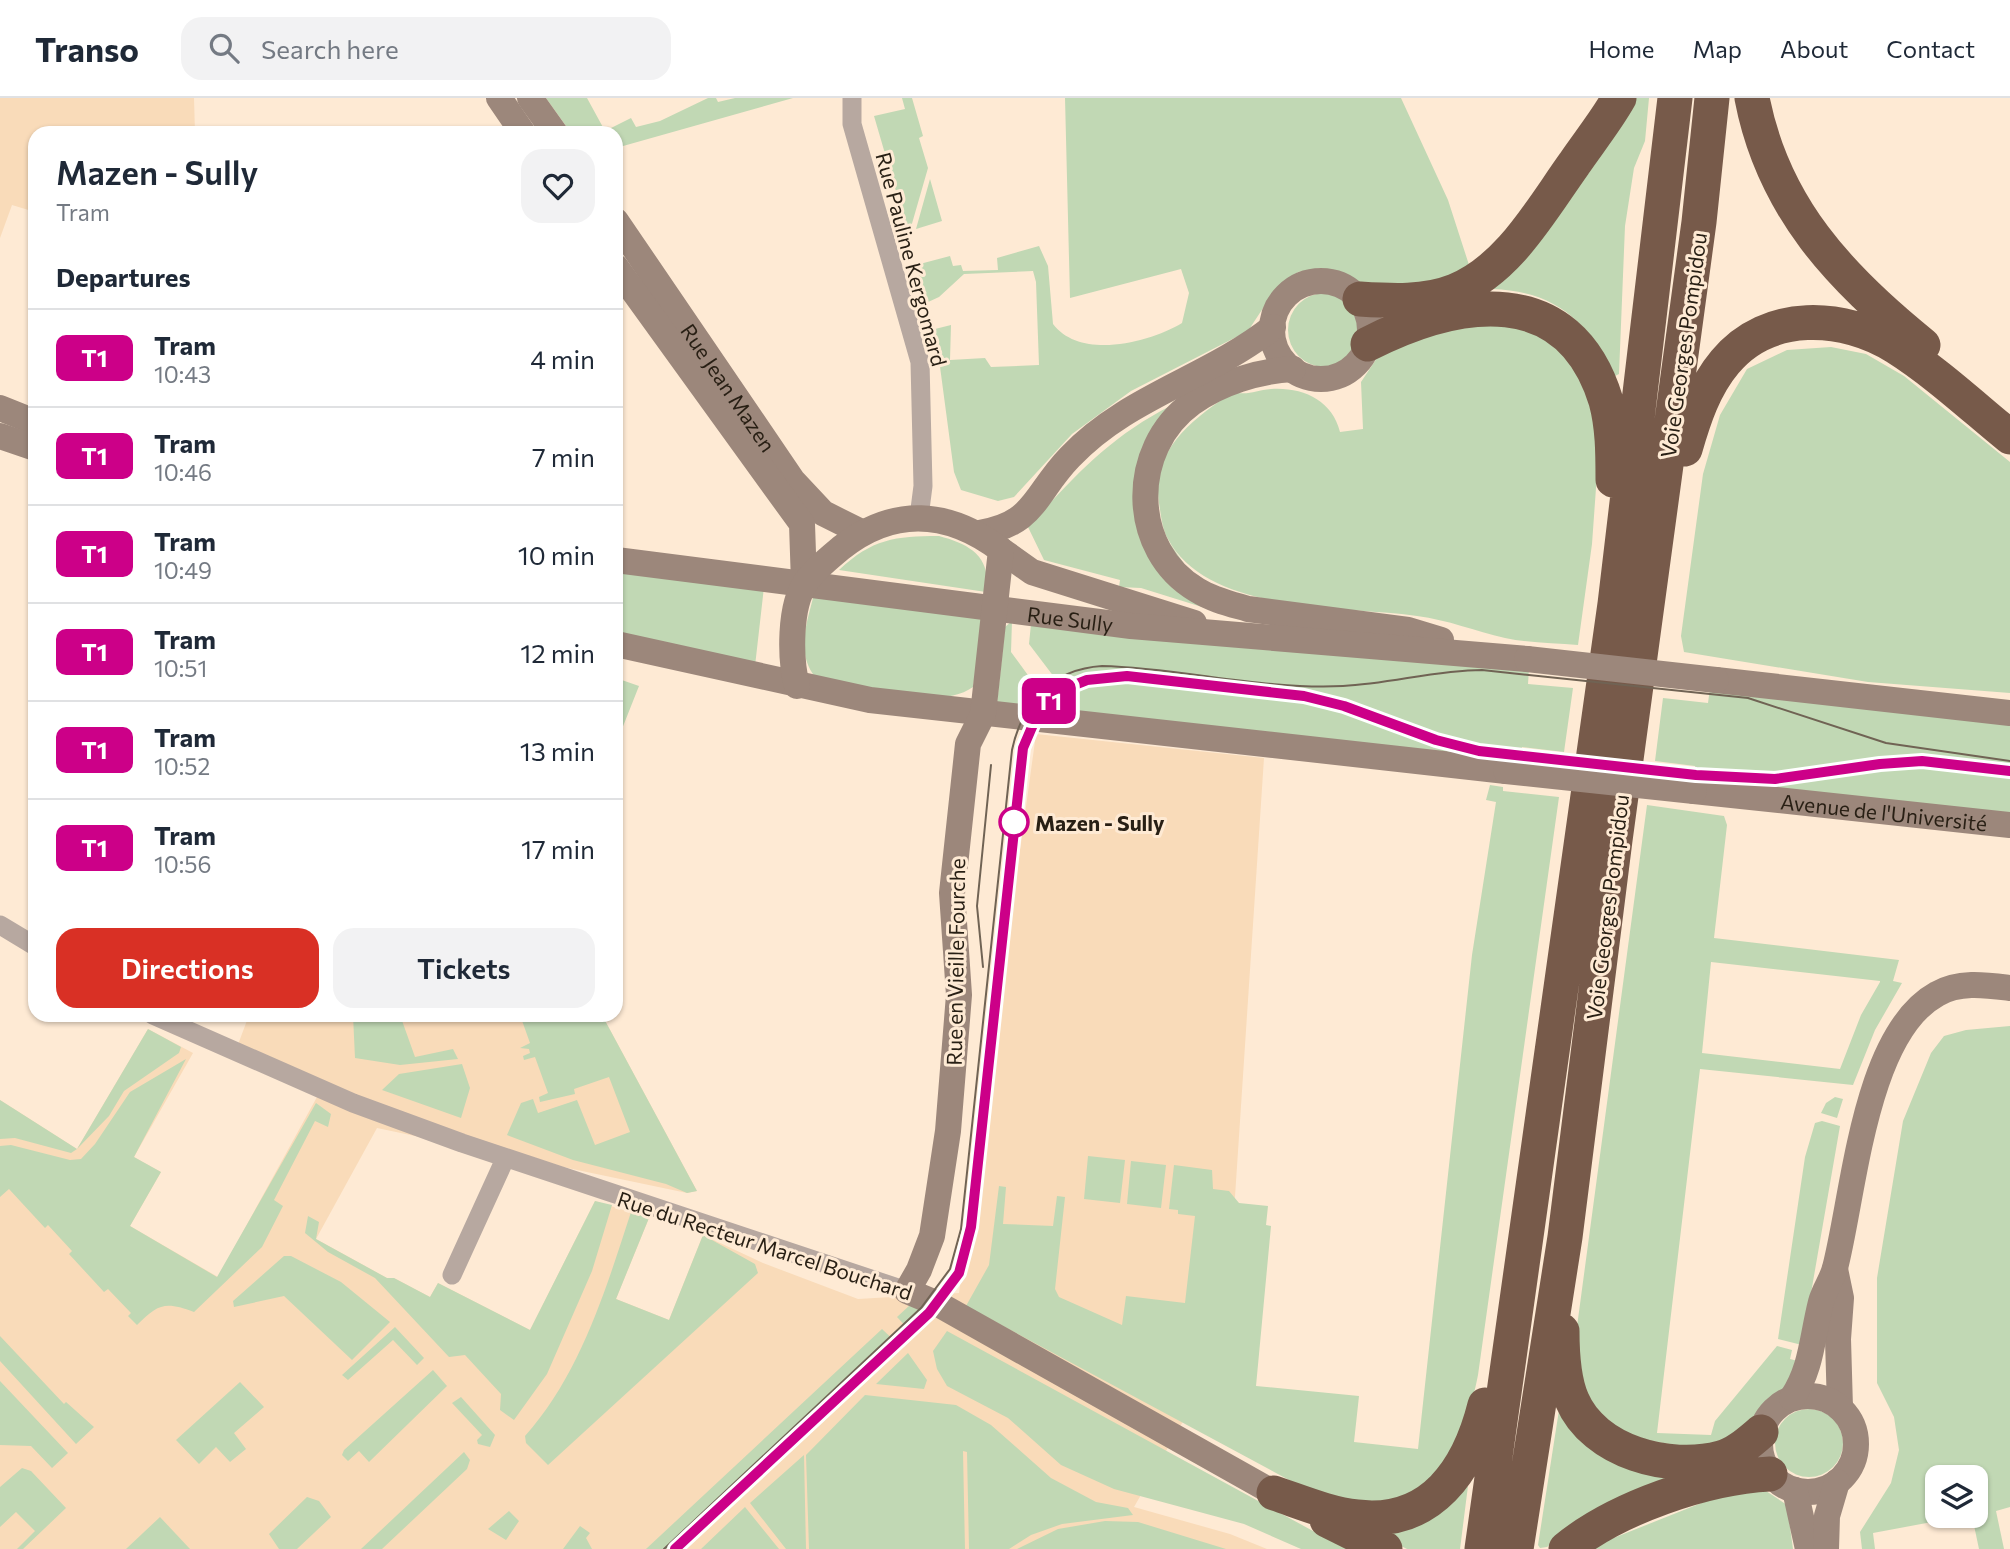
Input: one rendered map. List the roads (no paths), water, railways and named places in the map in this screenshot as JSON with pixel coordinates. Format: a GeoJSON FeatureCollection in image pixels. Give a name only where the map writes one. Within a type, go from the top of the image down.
{"type":"FeatureCollection","features":[{"type":"Feature","properties":{"kind":"highway"},"geometry":{"type":"LineString","coordinates":[[1360,299],[1392,301],[1432,297],[1469,284],[1489,270],[1509,251],[1543,207],[1619,98]]}},
{"type":"Feature","properties":{"kind":"highway","name":"Voie Georges Pompidou"},"geometry":{"type":"LineString","coordinates":[[1482,1549],[1615,604],[1675,98]]}},
{"type":"Feature","properties":{"kind":"highway","name":"Voie Georges Pompidou"},"geometry":{"type":"LineString","coordinates":[[1516,1549],[1565,1237],[1699,222],[1712,98]]}},
{"type":"Feature","properties":{"kind":"highway"},"geometry":{"type":"LineString","coordinates":[[1752,98],[1756,118],[1780,183],[1830,260],[1884,312],[2010,415]]}},
{"type":"Feature","properties":{"kind":"highway"},"geometry":{"type":"LineString","coordinates":[[1368,344],[1408,324],[1475,307],[1525,314],[1567,338],[1599,382],[1612,429],[1615,604]]}},
{"type":"Feature","properties":{"kind":"highway"},"geometry":{"type":"LineString","coordinates":[[1657,539],[1707,388],[1726,360],[1742,345],[1786,325],[1822,321],[1877,337],[1917,363],[2010,437]]}},
{"type":"Feature","properties":{"kind":"highway"},"geometry":{"type":"LineString","coordinates":[[1565,1237],[1563,1355],[1572,1401],[1588,1426],[1598,1435],[1625,1450],[1680,1460],[1724,1458],[1761,1432]]}},
{"type":"Feature","properties":{"kind":"highway"},"geometry":{"type":"LineString","coordinates":[[1274,1493],[1339,1514],[1372,1518],[1397,1514],[1430,1500],[1444,1489],[1469,1455],[1479,1427],[1501,1337],[1514,1325]]}},
{"type":"Feature","properties":{"kind":"highway"},"geometry":{"type":"LineString","coordinates":[[1566,1549],[1593,1529],[1654,1502],[1735,1476],[1783,1482]]}},
{"type":"Feature","properties":{"kind":"highway"},"geometry":{"type":"LineString","coordinates":[[1274,1493],[1385,1549]]}},
{"type":"Feature","properties":{"kind":"main road"},"geometry":{"type":"LineString","coordinates":[[499,98],[518,126]]}},
{"type":"Feature","properties":{"kind":"main road"},"geometry":{"type":"LineString","coordinates":[[530,98],[550,126]]}},
{"type":"Feature","properties":{"kind":"main road","name":"Rue Jean Mazen"},"geometry":{"type":"LineString","coordinates":[[623,231],[793,481],[822,513],[861,532]]}},
{"type":"Feature","properties":{"kind":"main road"},"geometry":{"type":"LineString","coordinates":[[623,260],[658,283]]}},
{"type":"Feature","properties":{"kind":"main road","name":"Rue Jean Mazen"},"geometry":{"type":"LineString","coordinates":[[623,277],[802,524],[804,583],[792,635],[797,686]]}},
{"type":"Feature","properties":{"kind":"main road"},"geometry":{"type":"LineString","coordinates":[[1313,282],[1339,284],[1360,299],[1369,320],[1368,344],[1353,368],[1326,378],[1308,377],[1293,369],[1277,351],[1273,327],[1281,302],[1301,286],[1313,282]]}},
{"type":"Feature","properties":{"kind":"main road"},"geometry":{"type":"LineString","coordinates":[[979,533],[1017,523],[1070,457],[1114,420],[1154,395],[1221,363],[1273,327]]}},
{"type":"Feature","properties":{"kind":"main road"},"geometry":{"type":"LineString","coordinates":[[1293,369],[1275,370],[1233,382],[1190,404],[1170,425],[1152,458],[1144,494],[1147,523],[1159,553],[1182,580],[1197,590],[1230,604],[1248,609],[1408,630],[1489,654]]}},
{"type":"Feature","properties":{"kind":"main road"},"geometry":{"type":"LineString","coordinates":[[0,408],[28,419]]}},
{"type":"Feature","properties":{"kind":"main road"},"geometry":{"type":"LineString","coordinates":[[0,436],[28,446]]}},
{"type":"Feature","properties":{"kind":"main road"},"geometry":{"type":"LineString","coordinates":[[804,583],[828,558],[861,532],[887,522],[919,517],[948,522],[979,533],[1032,572],[1159,610],[1222,634]]}},
{"type":"Feature","properties":{"kind":"main road","name":"Rue en Vieille Fourche"},"geometry":{"type":"LineString","coordinates":[[907,1291],[919,1270],[932,1236],[948,1131],[959,995],[952,893],[968,744],[982,714],[1001,550]]}},
{"type":"Feature","properties":{"kind":"main road","name":"Rue Sully"},"geometry":{"type":"LineString","coordinates":[[623,561],[1131,626],[1489,654],[2010,713]]}},
{"type":"Feature","properties":{"kind":"main road"},"geometry":{"type":"LineString","coordinates":[[623,647],[870,700],[982,714]]}},
{"type":"Feature","properties":{"kind":"main road","name":"Avenue de l'Université"},"geometry":{"type":"LineString","coordinates":[[982,714],[2010,825]]}},
{"type":"Feature","properties":{"kind":"main road"},"geometry":{"type":"LineString","coordinates":[[1808,1549],[1783,1482],[1761,1454],[1761,1432],[1772,1412],[1792,1398],[1811,1361],[1821,1301],[1835,1269],[1856,1154],[1885,1064],[1904,1026],[1925,1002],[1949,989],[1969,985],[2010,988]]}},
{"type":"Feature","properties":{"kind":"main road"},"geometry":{"type":"LineString","coordinates":[[1826,1549],[1827,1517],[1837,1482],[1853,1460],[1856,1446],[1855,1432],[1840,1408],[1838,1339],[1841,1298],[1835,1269]]}},
{"type":"Feature","properties":{"kind":"main road","name":"Rue du Recteur Marcel Bouchard"},"geometry":{"type":"LineString","coordinates":[[907,1291],[938,1304],[1274,1493]]}},
{"type":"Feature","properties":{"kind":"main road"},"geometry":{"type":"LineString","coordinates":[[1792,1398],[1815,1396],[1840,1408]]}},
{"type":"Feature","properties":{"kind":"main road"},"geometry":{"type":"LineString","coordinates":[[1783,1482],[1811,1492],[1837,1482]]}},
{"type":"Feature","properties":{"kind":"street","name":"Rue Pauline Kergomard"},"geometry":{"type":"LineString","coordinates":[[852,98],[852,124],[920,362],[923,486],[919,517]]}},
{"type":"Feature","properties":{"kind":"street"},"geometry":{"type":"LineString","coordinates":[[0,925],[28,942]]}},
{"type":"Feature","properties":{"kind":"street","name":"Rue du Recteur Marcel Bouchard"},"geometry":{"type":"LineString","coordinates":[[169,1022],[353,1103],[505,1159],[907,1291]]}},
{"type":"Feature","properties":{"kind":"street"},"geometry":{"type":"LineString","coordinates":[[452,1275],[505,1159]]}},
{"type":"Feature","properties":{"kind":"tram line"},"geometry":{"type":"LineString","coordinates":[[664,1549],[921,1308],[950,1269],[961,1229],[1012,750],[1023,717],[1042,692],[1054,682],[1068,674],[1102,666],[1313,686],[1361,685],[1447,672],[1482,670],[1748,698],[1886,743],[2010,761]]}},
{"type":"Feature","properties":{"kind":"tram line"},"geometry":{"type":"LineString","coordinates":[[1021,759],[1033,722],[1056,696],[1088,681],[1127,676]]}},
{"type":"Feature","properties":{"kind":"tram line","name":"T1"},"geometry":{"type":"LineString","coordinates":[[675,1549],[929,1313],[950,1289],[959,1273],[966,1255],[971,1227],[1023,748],[1038,713],[1062,690],[1087,680],[1127,676],[1275,692],[1344,706],[1457,747],[1725,778],[1775,779],[1899,761],[2010,771]]}},
{"type":"Feature","properties":{"kind":"tram line"},"geometry":{"type":"LineString","coordinates":[[1277,692],[1344,707],[1457,747],[1696,775],[1775,779],[1899,761],[1944,763]]}},
{"type":"Feature","properties":{"kind":"tram line"},"geometry":{"type":"LineString","coordinates":[[983,967],[977,906],[991,765]]}},
{"type":"Feature","properties":{"kind":"place","name":"Mazen - Sully"},"geometry":{"type":"Point","coordinates":[1014,822]}}]}
